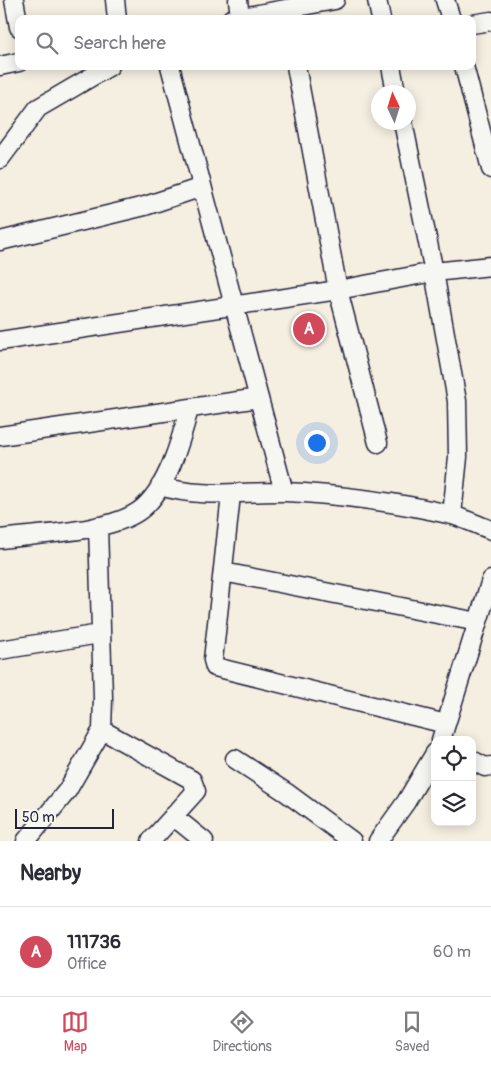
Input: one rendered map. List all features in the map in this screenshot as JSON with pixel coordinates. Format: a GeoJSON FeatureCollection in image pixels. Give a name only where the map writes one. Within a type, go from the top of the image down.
{"type":"FeatureCollection","features":[{"type":"Feature","properties":{"kind":"street"},"geometry":{"type":"LineString","coordinates":[[14,0],[17,15]]}},
{"type":"Feature","properties":{"kind":"street"},"geometry":{"type":"LineString","coordinates":[[115,0],[117,15]]}},
{"type":"Feature","properties":{"kind":"street"},"geometry":{"type":"LineString","coordinates":[[236,12],[286,13],[335,0]]}},
{"type":"Feature","properties":{"kind":"street"},"geometry":{"type":"LineString","coordinates":[[377,0],[380,15]]}},
{"type":"Feature","properties":{"kind":"street"},"geometry":{"type":"LineString","coordinates":[[446,0],[450,15]]}},
{"type":"Feature","properties":{"kind":"street"},"geometry":{"type":"LineString","coordinates":[[476,23],[491,21]]}},
{"type":"Feature","properties":{"kind":"street"},"geometry":{"type":"LineString","coordinates":[[0,66],[15,63]]}},
{"type":"Feature","properties":{"kind":"street"},"geometry":{"type":"LineString","coordinates":[[0,159],[38,108],[103,70]]}},
{"type":"Feature","properties":{"kind":"street"},"geometry":{"type":"LineString","coordinates":[[171,70],[284,492]]}},
{"type":"Feature","properties":{"kind":"street"},"geometry":{"type":"LineString","coordinates":[[297,70],[338,290],[378,443]]}},
{"type":"Feature","properties":{"kind":"street"},"geometry":{"type":"LineString","coordinates":[[392,70],[395,85]]}},
{"type":"Feature","properties":{"kind":"street"},"geometry":{"type":"LineString","coordinates":[[465,70],[490,161]]}},
{"type":"Feature","properties":{"kind":"street"},"geometry":{"type":"LineString","coordinates":[[404,130],[434,272],[457,402],[458,457],[452,515]]}},
{"type":"Feature","properties":{"kind":"street"},"geometry":{"type":"LineString","coordinates":[[0,241],[145,206],[202,187]]}},
{"type":"Feature","properties":{"kind":"street"},"geometry":{"type":"LineString","coordinates":[[0,341],[338,290],[434,272],[491,266]]}},
{"type":"Feature","properties":{"kind":"street"},"geometry":{"type":"LineString","coordinates":[[0,436],[259,398]]}},
{"type":"Feature","properties":{"kind":"street"},"geometry":{"type":"LineString","coordinates":[[0,538],[98,526],[123,519],[140,510],[160,486],[177,452],[189,408]]}},
{"type":"Feature","properties":{"kind":"street"},"geometry":{"type":"LineString","coordinates":[[160,486],[178,492],[231,495],[284,492],[377,502],[452,515],[491,530]]}},
{"type":"Feature","properties":{"kind":"street"},"geometry":{"type":"LineString","coordinates":[[231,495],[213,660],[215,667],[443,732],[491,580]]}},
{"type":"Feature","properties":{"kind":"street"},"geometry":{"type":"LineString","coordinates":[[26,841],[67,792],[102,730],[103,698],[98,526]]}},
{"type":"Feature","properties":{"kind":"street"},"geometry":{"type":"LineString","coordinates":[[223,572],[478,622]]}},
{"type":"Feature","properties":{"kind":"street"},"geometry":{"type":"LineString","coordinates":[[0,650],[100,634]]}},
{"type":"Feature","properties":{"kind":"street"},"geometry":{"type":"LineString","coordinates":[[102,730],[192,780],[196,791],[150,841]]}},
{"type":"Feature","properties":{"kind":"street"},"geometry":{"type":"LineString","coordinates":[[235,759],[287,793],[352,841]]}},
{"type":"Feature","properties":{"kind":"street"},"geometry":{"type":"LineString","coordinates":[[378,841],[406,802],[431,760]]}},
{"type":"Feature","properties":{"kind":"street"},"geometry":{"type":"LineString","coordinates":[[476,762],[485,767],[491,766]]}},
{"type":"Feature","properties":{"kind":"street"},"geometry":{"type":"LineString","coordinates":[[173,816],[204,841]]}},
{"type":"Feature","properties":{"kind":"place","name":"111736"},"geometry":{"type":"Point","coordinates":[309,329]}}]}
